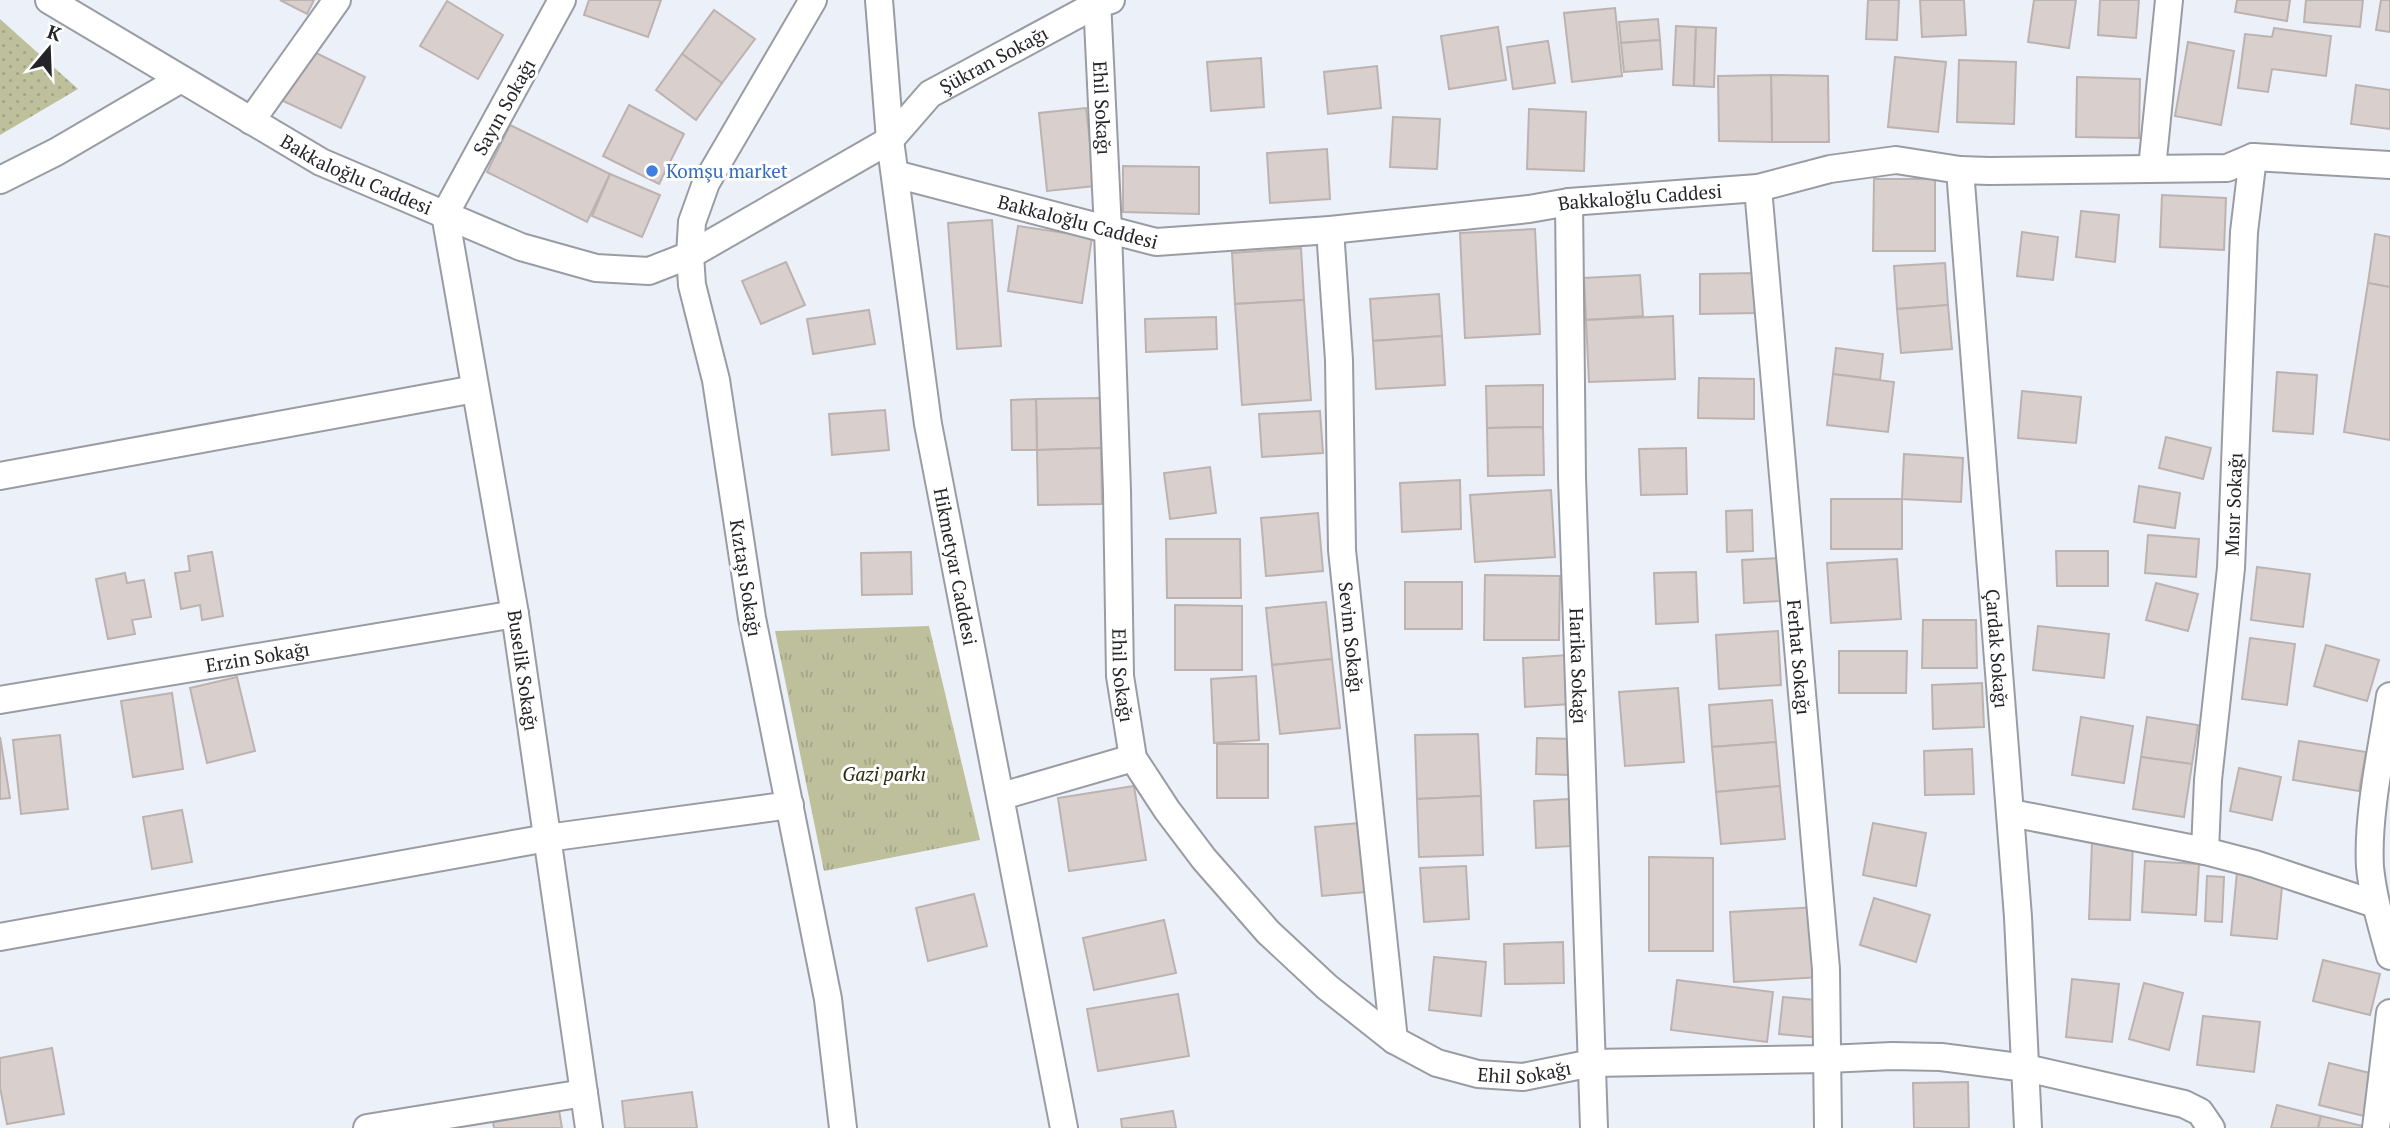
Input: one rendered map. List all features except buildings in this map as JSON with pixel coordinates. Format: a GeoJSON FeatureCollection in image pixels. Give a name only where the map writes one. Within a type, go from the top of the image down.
{"type":"FeatureCollection","features":[{"type":"Feature","properties":{"kind":"street","name":"Bakkaloğlu Caddesi"},"geometry":{"type":"LineString","coordinates":[[48,0],[321,162],[521,247],[596,268],[649,271],[690,255]]}},
{"type":"Feature","properties":{"kind":"street"},"geometry":{"type":"LineString","coordinates":[[251,121],[337,0]]}},
{"type":"Feature","properties":{"kind":"street","name":"Sayın Sokağı"},"geometry":{"type":"LineString","coordinates":[[445,214],[562,0]]}},
{"type":"Feature","properties":{"kind":"street","name":"Kıztaşı Sokağı"},"geometry":{"type":"LineString","coordinates":[[813,0],[706,183],[692,222],[690,255],[692,285],[716,380],[752,618],[828,999],[843,1128]]}},
{"type":"Feature","properties":{"kind":"street","name":"Hikmetyar Caddesi"},"geometry":{"type":"LineString","coordinates":[[879,0],[890,139],[928,424],[1064,1128]]}},
{"type":"Feature","properties":{"kind":"street"},"geometry":{"type":"LineString","coordinates":[[2152,168],[2169,0]]}},
{"type":"Feature","properties":{"kind":"street","name":"Şükran Sokağı"},"geometry":{"type":"LineString","coordinates":[[890,139],[930,94],[1102,1]]}},
{"type":"Feature","properties":{"kind":"street","name":"Ehil Sokağı"},"geometry":{"type":"LineString","coordinates":[[1102,1],[1120,676],[1133,758],[1204,859],[1268,932],[1327,987],[1394,1040],[1437,1063],[1478,1074],[1523,1077],[1591,1063],[1941,1057],[2026,1068],[2184,1104],[2200,1112],[2211,1128]]}},
{"type":"Feature","properties":{"kind":"street"},"geometry":{"type":"LineString","coordinates":[[0,180],[56,152],[181,79]]}},
{"type":"Feature","properties":{"kind":"street"},"geometry":{"type":"LineString","coordinates":[[690,255],[890,139]]}},
{"type":"Feature","properties":{"kind":"street","name":"Bakkaloğlu Caddesi"},"geometry":{"type":"LineString","coordinates":[[895,174],[1156,242],[1331,230],[1529,209],[1569,202],[1758,188],[1830,169],[1896,160],[1960,170],[2227,168],[2253,158],[2390,164]]}},
{"type":"Feature","properties":{"kind":"street","name":"Mısır Sokağı"},"geometry":{"type":"LineString","coordinates":[[2204,850],[2208,780],[2231,568],[2244,232],[2253,158]]}},
{"type":"Feature","properties":{"kind":"street","name":"Çardak Sokağı"},"geometry":{"type":"LineString","coordinates":[[1960,170],[2011,813],[2028,1128]]}},
{"type":"Feature","properties":{"kind":"street","name":"Ferhat Sokağı"},"geometry":{"type":"LineString","coordinates":[[1758,188],[1826,969],[1828,1128]]}},
{"type":"Feature","properties":{"kind":"street","name":"Harika Sokağı"},"geometry":{"type":"LineString","coordinates":[[1569,202],[1572,477],[1594,1128]]}},
{"type":"Feature","properties":{"kind":"street","name":"Buselik Sokağı"},"geometry":{"type":"LineString","coordinates":[[445,214],[516,614],[589,1128]]}},
{"type":"Feature","properties":{"kind":"street","name":"Sevim Sokağı"},"geometry":{"type":"LineString","coordinates":[[1331,230],[1339,360],[1342,550],[1394,1040]]}},
{"type":"Feature","properties":{"kind":"street"},"geometry":{"type":"LineString","coordinates":[[0,476],[475,389]]}},
{"type":"Feature","properties":{"kind":"street","name":"Erzin Sokağı"},"geometry":{"type":"LineString","coordinates":[[0,700],[516,614]]}},
{"type":"Feature","properties":{"kind":"street"},"geometry":{"type":"LineString","coordinates":[[2390,696],[2370,833],[2370,866],[2375,904],[2390,956]]}},
{"type":"Feature","properties":{"kind":"street"},"geometry":{"type":"LineString","coordinates":[[1002,796],[1133,758]]}},
{"type":"Feature","properties":{"kind":"street"},"geometry":{"type":"LineString","coordinates":[[0,937],[547,838],[790,804]]}},
{"type":"Feature","properties":{"kind":"street"},"geometry":{"type":"LineString","coordinates":[[2011,813],[2204,850],[2375,904]]}},
{"type":"Feature","properties":{"kind":"street"},"geometry":{"type":"LineString","coordinates":[[2376,1128],[2390,1013]]}},
{"type":"Feature","properties":{"kind":"street"},"geometry":{"type":"LineString","coordinates":[[367,1128],[584,1093]]}},
{"type":"Feature","properties":{"kind":"green space"},"geometry":{"type":"Polygon","coordinates":[[[0,19],[78,89],[0,135],[0,19]]]}},
{"type":"Feature","properties":{"kind":"green space","name":"Gazi parkı"},"geometry":{"type":"Polygon","coordinates":[[[929,626],[980,840],[824,871],[775,631],[929,626]]]}},
{"type":"Feature","properties":{"kind":"place","name":"Komşu market"},"geometry":{"type":"Point","coordinates":[652,171]}}]}
